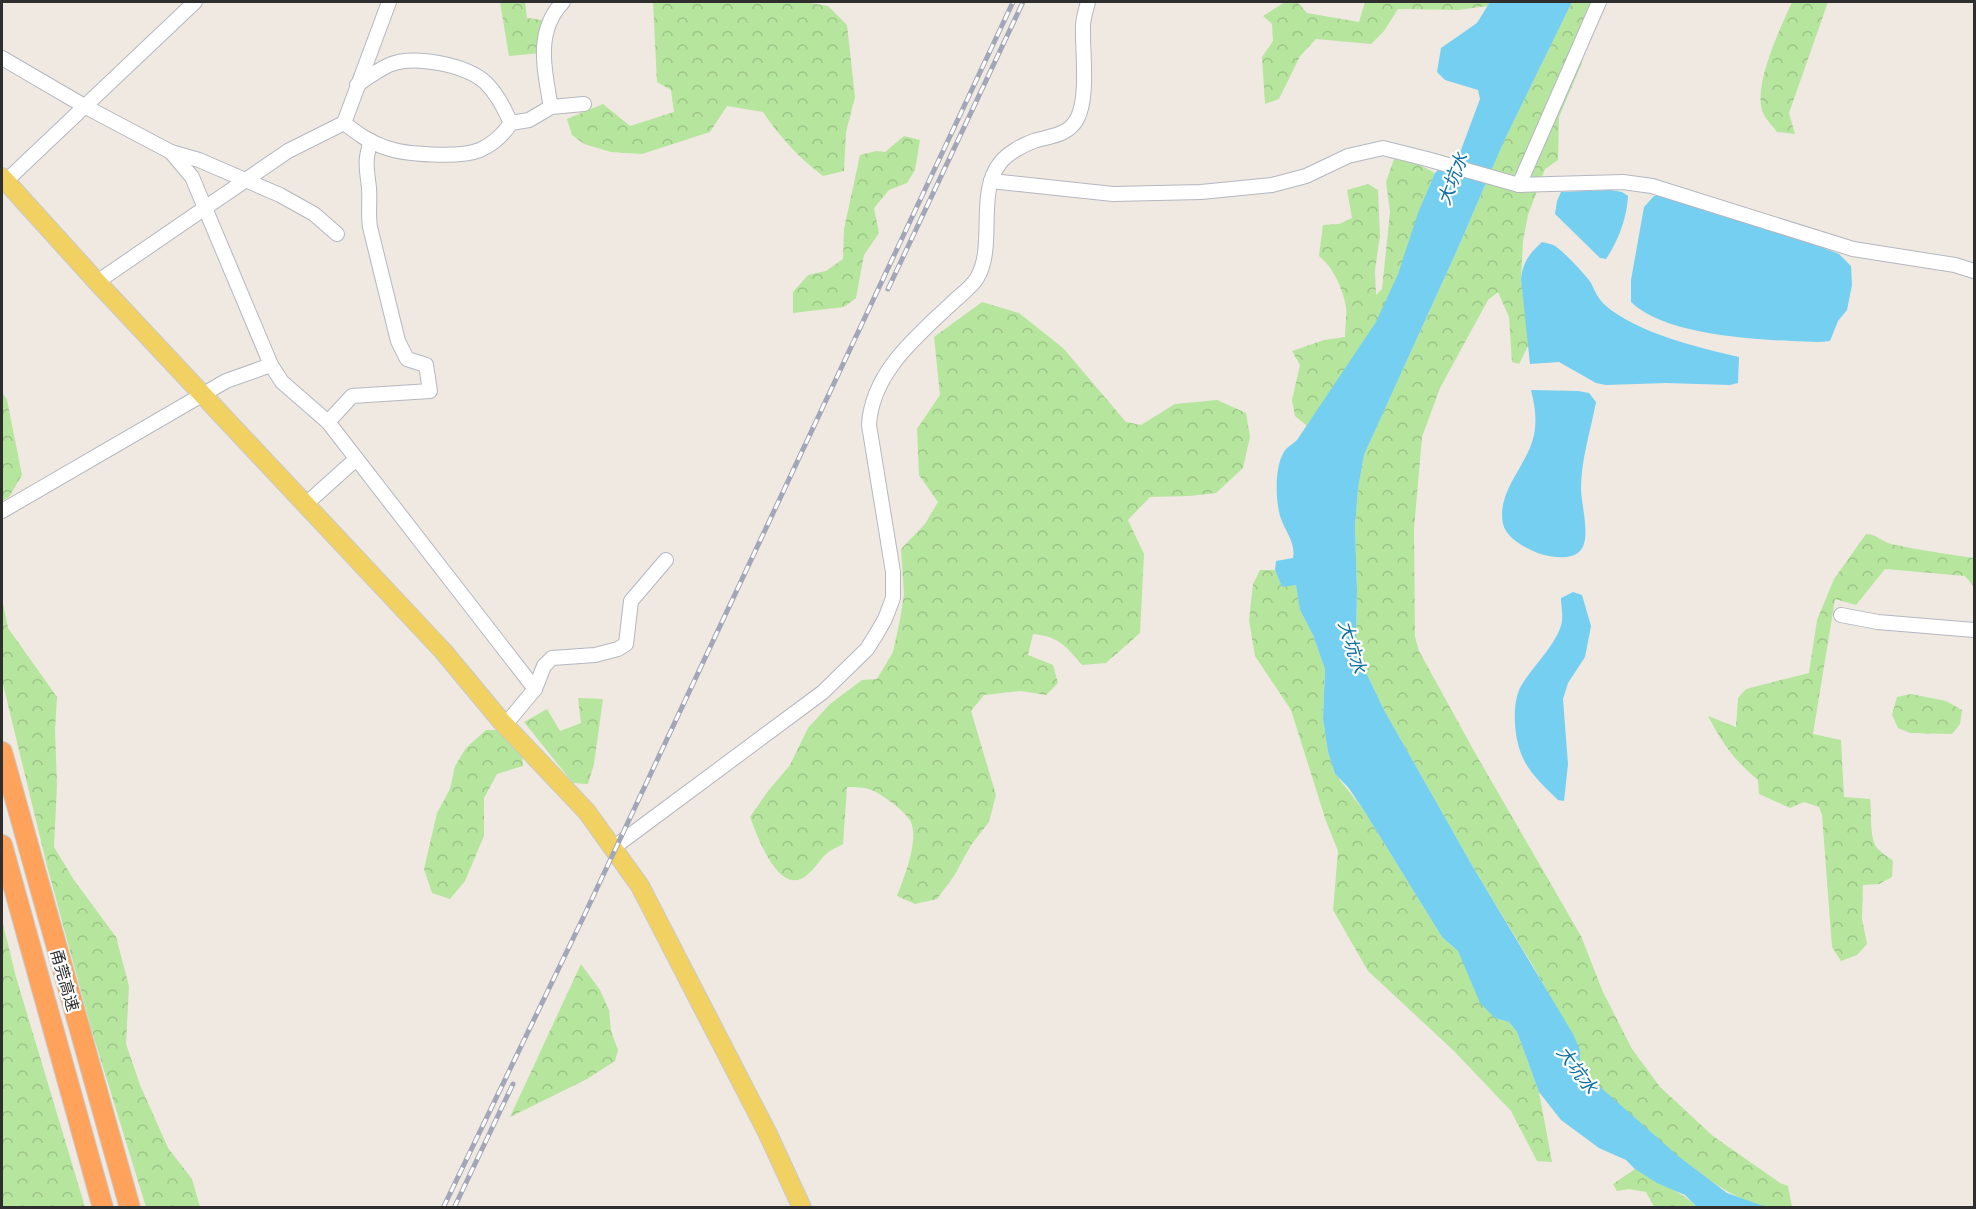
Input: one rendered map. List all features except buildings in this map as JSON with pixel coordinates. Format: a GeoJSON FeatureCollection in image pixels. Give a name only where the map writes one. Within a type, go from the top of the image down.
{"type":"FeatureCollection","features":[{"type":"Feature","properties":{"kind":"highway","name":"甬莞高速"},"geometry":{"type":"LineString","coordinates":[[2,752],[130,1208]]}},
{"type":"Feature","properties":{"kind":"highway","name":"甬莞高速"},"geometry":{"type":"LineString","coordinates":[[2,845],[103,1208]]}},
{"type":"Feature","properties":{"kind":"main road"},"geometry":{"type":"LineString","coordinates":[[4,179],[97,282],[442,651],[505,725],[587,812],[640,886],[767,1132],[802,1208]]}},
{"type":"Feature","properties":{"kind":"street"},"geometry":{"type":"LineString","coordinates":[[4,179],[86,106],[195,2]]}},
{"type":"Feature","properties":{"kind":"street"},"geometry":{"type":"LineString","coordinates":[[97,282],[288,151],[344,123],[389,2]]}},
{"type":"Feature","properties":{"kind":"street"},"geometry":{"type":"LineString","coordinates":[[551,106],[543,47],[550,18],[563,2]]}},
{"type":"Feature","properties":{"kind":"street"},"geometry":{"type":"LineString","coordinates":[[613,848],[823,692],[867,649],[885,619],[893,598],[893,572],[869,425],[870,408],[879,384],[904,348],[977,279],[985,259],[986,218],[991,181],[998,165],[1009,155],[1031,142],[1063,134],[1077,120],[1082,105],[1083,22],[1088,2]]}},
{"type":"Feature","properties":{"kind":"street"},"geometry":{"type":"LineString","coordinates":[[1513,184],[1599,2]]}},
{"type":"Feature","properties":{"kind":"street"},"geometry":{"type":"LineString","coordinates":[[2,58],[171,152],[200,160],[280,195],[314,214],[338,234]]}},
{"type":"Feature","properties":{"kind":"street"},"geometry":{"type":"LineString","coordinates":[[357,86],[390,64],[409,61],[457,66],[470,71],[485,82],[498,97],[511,123]]}},
{"type":"Feature","properties":{"kind":"street"},"geometry":{"type":"LineString","coordinates":[[344,123],[386,148],[446,155],[479,150],[495,141],[511,123],[529,120],[551,106],[584,104]]}},
{"type":"Feature","properties":{"kind":"street"},"geometry":{"type":"LineString","coordinates":[[328,422],[352,396],[430,391],[426,365],[407,359],[399,341],[370,227],[366,157],[371,141]]}},
{"type":"Feature","properties":{"kind":"street"},"geometry":{"type":"LineString","coordinates":[[991,181],[1113,194],[1201,192],[1272,185],[1306,177],[1348,156],[1383,148],[1513,184],[1623,182],[1652,186],[1853,249],[1955,265],[1974,271]]}},
{"type":"Feature","properties":{"kind":"street"},"geometry":{"type":"LineString","coordinates":[[171,152],[192,177],[271,365],[282,382],[328,422],[535,689]]}},
{"type":"Feature","properties":{"kind":"street"},"geometry":{"type":"LineString","coordinates":[[2,511],[226,381],[271,365]]}},
{"type":"Feature","properties":{"kind":"street"},"geometry":{"type":"LineString","coordinates":[[306,504],[356,459]]}},
{"type":"Feature","properties":{"kind":"street"},"geometry":{"type":"LineString","coordinates":[[505,725],[535,689],[544,666],[552,658],[595,655],[618,649],[626,644],[631,601],[666,560]]}},
{"type":"Feature","properties":{"kind":"street"},"geometry":{"type":"LineString","coordinates":[[1841,615],[1878,622],[1974,630]]}},
{"type":"Feature","properties":{"kind":"green space"},"geometry":{"type":"Polygon","coordinates":[[[500,2],[525,2],[527,18],[543,20],[541,53],[509,56],[500,2]]]}},
{"type":"Feature","properties":{"kind":"green space"},"geometry":{"type":"Polygon","coordinates":[[[653,2],[805,2],[828,6],[847,25],[855,97],[846,132],[844,171],[823,176],[790,146],[763,112],[727,106],[710,132],[642,154],[611,152],[584,144],[572,135],[567,119],[603,104],[630,126],[674,112],[671,90],[657,82],[653,2]]]}},
{"type":"Feature","properties":{"kind":"green space"},"geometry":{"type":"Polygon","coordinates":[[[1285,2],[1297,2],[1307,13],[1359,22],[1365,2],[1490,2],[1488,6],[1458,10],[1398,9],[1384,31],[1371,44],[1316,39],[1300,56],[1279,99],[1265,104],[1262,57],[1273,41],[1272,24],[1263,16],[1285,2]]]}},
{"type":"Feature","properties":{"kind":"green space"},"geometry":{"type":"Polygon","coordinates":[[[1572,2],[1591,2],[1580,26],[1584,50],[1582,63],[1559,117],[1558,160],[1545,169],[1528,215],[1523,241],[1521,279],[1529,344],[1519,364],[1512,362],[1509,317],[1498,292],[1488,300],[1440,388],[1422,437],[1414,529],[1415,637],[1419,651],[1474,751],[1581,936],[1603,992],[1632,1049],[1660,1087],[1713,1136],[1780,1183],[1788,1186],[1792,1207],[1765,1207],[1742,1199],[1718,1186],[1672,1152],[1589,1077],[1580,1063],[1580,1050],[1384,710],[1363,666],[1356,642],[1355,527],[1364,455],[1504,141],[1572,2]]]}},
{"type":"Feature","properties":{"kind":"green space"},"geometry":{"type":"Polygon","coordinates":[[[1792,2],[1828,2],[1789,113],[1795,134],[1777,132],[1764,116],[1761,102],[1764,73],[1792,2]]]}},
{"type":"Feature","properties":{"kind":"green space"},"geometry":{"type":"Polygon","coordinates":[[[904,136],[920,140],[915,170],[907,183],[889,190],[874,208],[879,233],[864,255],[856,298],[844,307],[793,313],[793,292],[808,275],[826,271],[843,259],[844,229],[860,155],[876,151],[885,152],[904,136]]]}},
{"type":"Feature","properties":{"kind":"green space"},"geometry":{"type":"Polygon","coordinates":[[[1394,159],[1412,161],[1435,173],[1385,306],[1360,349],[1307,426],[1295,416],[1292,400],[1300,365],[1292,351],[1324,340],[1345,337],[1345,300],[1333,272],[1319,256],[1323,225],[1339,224],[1352,218],[1347,190],[1368,184],[1378,190],[1380,236],[1375,270],[1376,295],[1382,289],[1390,212],[1386,182],[1394,159]]]}},
{"type":"Feature","properties":{"kind":"green space"},"geometry":{"type":"Polygon","coordinates":[[[982,302],[1019,313],[1063,348],[1126,422],[1141,425],[1175,404],[1217,400],[1246,413],[1250,437],[1243,468],[1216,493],[1150,497],[1128,520],[1144,554],[1140,633],[1106,663],[1082,665],[1061,643],[1049,637],[1033,634],[1028,655],[1053,665],[1058,683],[1046,695],[1021,691],[984,695],[971,711],[996,795],[989,822],[971,845],[954,876],[937,899],[915,904],[897,896],[912,849],[911,822],[902,811],[885,798],[861,788],[847,787],[843,844],[825,855],[807,875],[797,880],[787,879],[771,862],[750,817],[790,765],[808,728],[830,704],[862,680],[877,679],[893,652],[904,594],[901,549],[925,524],[938,502],[919,475],[917,429],[940,395],[934,337],[982,302]]]}},
{"type":"Feature","properties":{"kind":"green space"},"geometry":{"type":"Polygon","coordinates":[[[2,392],[7,400],[22,475],[9,497],[2,501],[2,392]]]}},
{"type":"Feature","properties":{"kind":"green space"},"geometry":{"type":"Polygon","coordinates":[[[1866,534],[1891,544],[1974,558],[1974,587],[1965,576],[1885,569],[1856,605],[1835,599],[1813,734],[1841,740],[1844,797],[1870,799],[1874,844],[1893,861],[1892,877],[1879,884],[1863,885],[1862,919],[1867,944],[1857,955],[1841,961],[1832,947],[1822,815],[1819,807],[1804,802],[1790,808],[1759,794],[1758,780],[1729,751],[1708,716],[1736,727],[1738,698],[1746,689],[1809,673],[1817,620],[1834,579],[1866,534]]]}},
{"type":"Feature","properties":{"kind":"green space"},"geometry":{"type":"Polygon","coordinates":[[[1260,570],[1275,570],[1282,587],[1296,584],[1300,610],[1313,635],[1325,669],[1323,719],[1328,752],[1335,774],[1363,809],[1442,937],[1458,951],[1495,1018],[1509,1022],[1517,1032],[1539,1092],[1552,1162],[1537,1161],[1511,1111],[1454,1051],[1368,971],[1333,910],[1338,851],[1326,821],[1291,710],[1255,656],[1249,620],[1253,584],[1260,570]]]}},
{"type":"Feature","properties":{"kind":"green space"},"geometry":{"type":"Polygon","coordinates":[[[2,598],[8,628],[57,697],[54,847],[74,880],[116,937],[129,986],[126,1044],[140,1085],[168,1148],[192,1179],[200,1207],[146,1207],[91,1028],[47,866],[2,680],[2,598]]]}},
{"type":"Feature","properties":{"kind":"green space"},"geometry":{"type":"Polygon","coordinates":[[[1911,694],[1946,701],[1962,710],[1960,724],[1952,734],[1910,733],[1898,728],[1892,715],[1897,697],[1911,694]]]}},
{"type":"Feature","properties":{"kind":"green space"},"geometry":{"type":"Polygon","coordinates":[[[578,698],[603,699],[594,764],[588,784],[573,783],[524,722],[547,709],[560,731],[581,723],[578,698]]]}},
{"type":"Feature","properties":{"kind":"green space"},"geometry":{"type":"Polygon","coordinates":[[[486,730],[497,730],[522,754],[523,766],[497,774],[484,798],[484,836],[465,881],[450,899],[432,893],[424,869],[437,813],[450,789],[455,766],[466,748],[486,730]]]}},
{"type":"Feature","properties":{"kind":"green space"},"geometry":{"type":"Polygon","coordinates":[[[2,920],[16,977],[85,1207],[2,1207],[2,920]]]}},
{"type":"Feature","properties":{"kind":"green space"},"geometry":{"type":"Polygon","coordinates":[[[581,964],[600,990],[609,1010],[611,1031],[618,1050],[615,1061],[587,1079],[510,1117],[581,964]]]}},
{"type":"Feature","properties":{"kind":"green space"},"geometry":{"type":"Polygon","coordinates":[[[1635,1169],[1675,1191],[1697,1207],[1654,1207],[1646,1192],[1629,1189],[1617,1191],[1613,1184],[1635,1169]]]}},
{"type":"Feature","properties":{"kind":"water","name":"大坑水"},"geometry":{"type":"Polygon","coordinates":[[[1490,2],[1572,2],[1504,141],[1364,455],[1355,527],[1356,642],[1363,666],[1384,710],[1473,867],[1573,1034],[1580,1050],[1580,1063],[1589,1077],[1678,1156],[1727,1193],[1766,1207],[1697,1207],[1685,1195],[1657,1183],[1635,1169],[1626,1160],[1599,1148],[1561,1120],[1539,1092],[1517,1032],[1509,1022],[1495,1018],[1480,1003],[1458,951],[1442,937],[1363,809],[1348,787],[1335,774],[1328,752],[1323,719],[1325,669],[1313,635],[1300,610],[1296,585],[1282,587],[1275,570],[1276,561],[1293,558],[1294,553],[1281,519],[1278,503],[1277,483],[1282,455],[1297,440],[1376,322],[1398,274],[1418,213],[1435,173],[1449,159],[1458,158],[1480,99],[1478,90],[1445,80],[1437,72],[1441,48],[1477,23],[1490,2]]]}},
{"type":"Feature","properties":{"kind":"water"},"geometry":{"type":"Polygon","coordinates":[[[1611,190],[1628,196],[1621,229],[1606,259],[1600,258],[1555,214],[1561,192],[1611,190]]]}},
{"type":"Feature","properties":{"kind":"water"},"geometry":{"type":"Polygon","coordinates":[[[1654,196],[1792,236],[1839,254],[1851,266],[1852,285],[1847,310],[1838,321],[1830,341],[1774,340],[1707,333],[1664,321],[1646,313],[1631,302],[1631,280],[1644,207],[1654,196]]]}},
{"type":"Feature","properties":{"kind":"water"},"geometry":{"type":"Polygon","coordinates":[[[1542,242],[1555,246],[1568,258],[1589,280],[1603,303],[1619,316],[1652,332],[1739,357],[1738,383],[1730,385],[1666,383],[1606,385],[1596,383],[1559,362],[1530,364],[1521,279],[1527,259],[1542,242]]]}},
{"type":"Feature","properties":{"kind":"water"},"geometry":{"type":"Polygon","coordinates":[[[1531,390],[1589,393],[1596,402],[1581,477],[1585,520],[1584,544],[1581,550],[1570,556],[1555,557],[1534,552],[1513,539],[1503,524],[1504,500],[1526,457],[1534,435],[1535,412],[1531,390]]]}},
{"type":"Feature","properties":{"kind":"water"},"geometry":{"type":"Polygon","coordinates":[[[1573,592],[1582,595],[1591,626],[1585,657],[1568,683],[1563,699],[1568,764],[1564,801],[1558,800],[1526,764],[1517,742],[1515,712],[1521,686],[1551,646],[1560,629],[1561,598],[1573,592]]]}},
{"type":"Feature","properties":{"kind":"railway"},"geometry":{"type":"LineString","coordinates":[[443,1208],[583,918],[1013,2]]}},
{"type":"Feature","properties":{"kind":"railway"},"geometry":{"type":"LineString","coordinates":[[888,289],[1023,2]]}},
{"type":"Feature","properties":{"kind":"railway"},"geometry":{"type":"LineString","coordinates":[[454,1208],[513,1084]]}}]}
